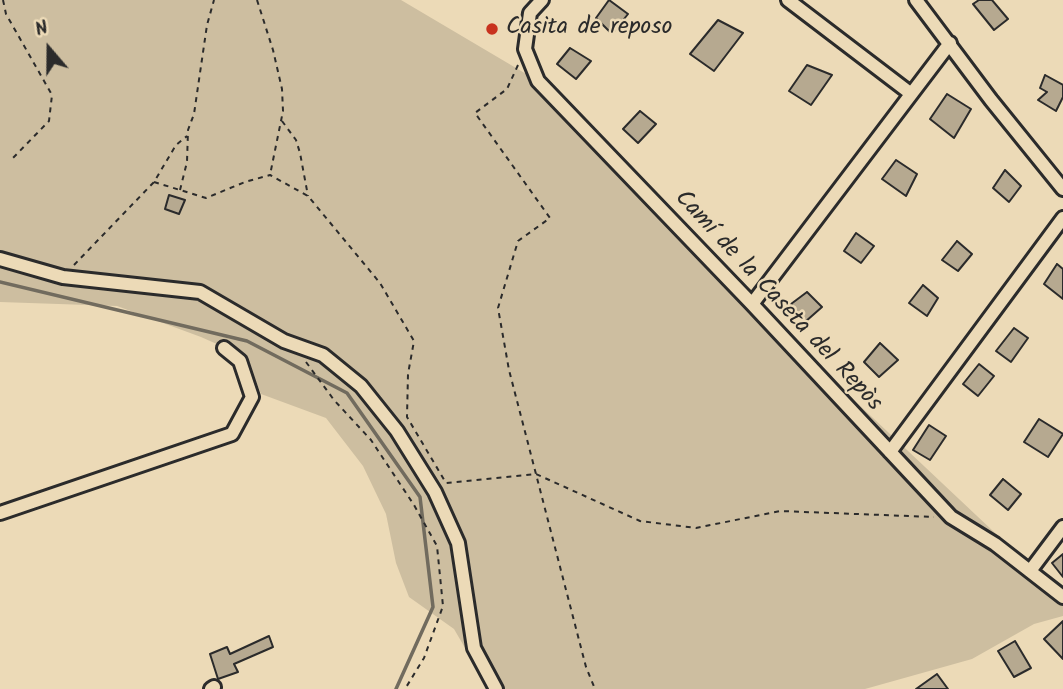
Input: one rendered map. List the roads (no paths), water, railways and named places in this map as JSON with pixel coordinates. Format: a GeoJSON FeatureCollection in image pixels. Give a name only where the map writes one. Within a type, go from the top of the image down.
{"type":"FeatureCollection","features":[{"type":"Feature","properties":{"kind":"street","name":"Camí de la Caseta del Repòs"},"geometry":{"type":"LineString","coordinates":[[542,0],[530,13],[525,49],[538,81],[951,517],[995,544],[1063,597]]}},
{"type":"Feature","properties":{"kind":"street"},"geometry":{"type":"LineString","coordinates":[[788,0],[910,93]]}},
{"type":"Feature","properties":{"kind":"street"},"geometry":{"type":"LineString","coordinates":[[915,0],[1063,189]]}},
{"type":"Feature","properties":{"kind":"street"},"geometry":{"type":"LineString","coordinates":[[752,304],[950,43]]}},
{"type":"Feature","properties":{"kind":"street"},"geometry":{"type":"LineString","coordinates":[[890,452],[1063,218]]}},
{"type":"Feature","properties":{"kind":"street"},"geometry":{"type":"LineString","coordinates":[[0,259],[63,277],[200,292],[292,344],[323,355],[361,386],[397,431],[435,492],[458,543],[474,648],[496,689]]}},
{"type":"Feature","properties":{"kind":"street"},"geometry":{"type":"LineString","coordinates":[[0,513],[232,434],[252,397],[240,361],[224,348]]}},
{"type":"Feature","properties":{"kind":"street"},"geometry":{"type":"LineString","coordinates":[[1030,571],[1063,527]]}},
{"type":"Feature","properties":{"kind":"waterway"},"geometry":{"type":"LineString","coordinates":[[0,282],[247,341],[347,393],[420,497],[433,607],[396,689]]}},
{"type":"Feature","properties":{"kind":"place","name":"Casita de reposo"},"geometry":{"type":"Point","coordinates":[492,29]}}]}
